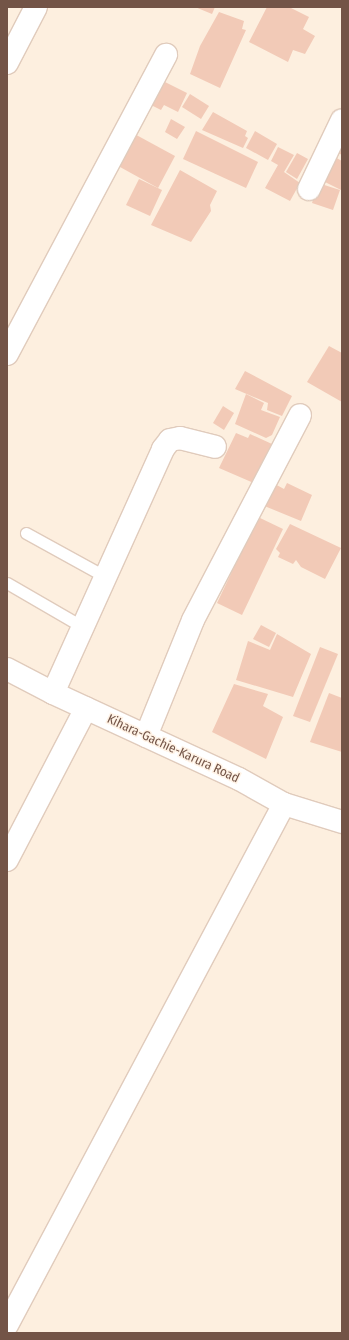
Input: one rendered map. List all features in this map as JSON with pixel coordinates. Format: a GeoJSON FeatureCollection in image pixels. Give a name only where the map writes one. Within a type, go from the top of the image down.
{"type":"FeatureCollection","features":[{"type":"Feature","properties":{"kind":"street"},"geometry":{"type":"LineString","coordinates":[[7,63],[36,7]]}},
{"type":"Feature","properties":{"kind":"street"},"geometry":{"type":"LineString","coordinates":[[7,354],[166,55]]}},
{"type":"Feature","properties":{"kind":"street"},"geometry":{"type":"LineString","coordinates":[[309,189],[342,120]]}},
{"type":"Feature","properties":{"kind":"street"},"geometry":{"type":"LineString","coordinates":[[146,736],[193,620],[300,415]]}},
{"type":"Feature","properties":{"kind":"street"},"geometry":{"type":"LineString","coordinates":[[53,694],[163,449],[170,440],[180,438],[215,447]]}},
{"type":"Feature","properties":{"kind":"street","name":"Kihara-Gachie-Karura Road"},"geometry":{"type":"LineString","coordinates":[[7,669],[53,694],[239,779],[284,804],[342,822]]}},
{"type":"Feature","properties":{"kind":"street"},"geometry":{"type":"LineString","coordinates":[[7,860],[86,708]]}},
{"type":"Feature","properties":{"kind":"street"},"geometry":{"type":"LineString","coordinates":[[7,1325],[284,804]]}},
{"type":"Feature","properties":{"kind":"lane"},"geometry":{"type":"LineString","coordinates":[[26,533],[106,577]]}},
{"type":"Feature","properties":{"kind":"lane"},"geometry":{"type":"LineString","coordinates":[[7,583],[83,627]]}},
{"type":"Feature","properties":{"kind":"building"},"geometry":{"type":"Polygon","coordinates":[[[195,7],[215,7],[212,14],[195,7]]]}},
{"type":"Feature","properties":{"kind":"building"},"geometry":{"type":"Polygon","coordinates":[[[267,7],[289,7],[309,17],[303,29],[315,36],[305,54],[293,50],[288,62],[249,42],[267,7]]]}},
{"type":"Feature","properties":{"kind":"building"},"geometry":{"type":"Polygon","coordinates":[[[219,12],[244,21],[242,29],[246,30],[220,88],[190,74],[200,46],[219,12]]]}},
{"type":"Feature","properties":{"kind":"building"},"geometry":{"type":"Polygon","coordinates":[[[161,80],[187,93],[178,112],[164,105],[161,110],[149,104],[161,80]]]}},
{"type":"Feature","properties":{"kind":"building"},"geometry":{"type":"Polygon","coordinates":[[[190,94],[209,106],[201,119],[182,107],[190,94]]]}},
{"type":"Feature","properties":{"kind":"building"},"geometry":{"type":"Polygon","coordinates":[[[213,112],[247,131],[245,136],[248,138],[243,148],[202,130],[213,112]]]}},
{"type":"Feature","properties":{"kind":"building"},"geometry":{"type":"Polygon","coordinates":[[[171,119],[185,127],[177,139],[165,132],[171,119]]]}},
{"type":"Feature","properties":{"kind":"building"},"geometry":{"type":"Polygon","coordinates":[[[129,131],[175,156],[158,188],[111,162],[129,131]]]}},
{"type":"Feature","properties":{"kind":"building"},"geometry":{"type":"Polygon","coordinates":[[[196,131],[258,162],[246,188],[183,159],[196,131]]]}},
{"type":"Feature","properties":{"kind":"building"},"geometry":{"type":"Polygon","coordinates":[[[255,131],[277,144],[268,160],[246,148],[255,131]]]}},
{"type":"Feature","properties":{"kind":"building"},"geometry":{"type":"Polygon","coordinates":[[[342,137],[342,155],[336,152],[342,137]]]}},
{"type":"Feature","properties":{"kind":"building"},"geometry":{"type":"Polygon","coordinates":[[[278,147],[294,155],[284,172],[300,183],[290,201],[265,188],[278,165],[271,161],[278,147]]]}},
{"type":"Feature","properties":{"kind":"building"},"geometry":{"type":"Polygon","coordinates":[[[297,153],[308,159],[297,179],[286,172],[297,153]]]}},
{"type":"Feature","properties":{"kind":"building"},"geometry":{"type":"Polygon","coordinates":[[[333,156],[342,161],[341,190],[321,180],[333,156]]]}},
{"type":"Feature","properties":{"kind":"building"},"geometry":{"type":"Polygon","coordinates":[[[180,170],[217,191],[210,205],[211,211],[191,242],[151,225],[180,170]]]}},
{"type":"Feature","properties":{"kind":"building"},"geometry":{"type":"Polygon","coordinates":[[[139,179],[162,190],[150,216],[126,205],[139,179]]]}},
{"type":"Feature","properties":{"kind":"building"},"geometry":{"type":"Polygon","coordinates":[[[318,183],[340,190],[333,210],[312,203],[318,183]]]}},
{"type":"Feature","properties":{"kind":"building"},"geometry":{"type":"Polygon","coordinates":[[[329,346],[342,353],[342,402],[307,382],[329,346]]]}},
{"type":"Feature","properties":{"kind":"building"},"geometry":{"type":"Polygon","coordinates":[[[245,371],[292,396],[282,416],[267,410],[268,403],[235,389],[245,371]]]}},
{"type":"Feature","properties":{"kind":"building"},"geometry":{"type":"Polygon","coordinates":[[[246,394],[264,403],[261,410],[280,417],[272,435],[266,438],[235,424],[246,394]]]}},
{"type":"Feature","properties":{"kind":"building"},"geometry":{"type":"Polygon","coordinates":[[[223,406],[234,413],[224,430],[213,423],[223,406]]]}},
{"type":"Feature","properties":{"kind":"building"},"geometry":{"type":"Polygon","coordinates":[[[236,433],[248,438],[250,434],[272,444],[256,484],[219,468],[236,433]]]}},
{"type":"Feature","properties":{"kind":"building"},"geometry":{"type":"Polygon","coordinates":[[[273,483],[284,489],[287,483],[312,495],[301,521],[262,505],[273,483]]]}},
{"type":"Feature","properties":{"kind":"building"},"geometry":{"type":"Polygon","coordinates":[[[258,517],[283,529],[242,615],[217,603],[258,517]]]}},
{"type":"Feature","properties":{"kind":"building"},"geometry":{"type":"Polygon","coordinates":[[[290,524],[341,548],[325,579],[301,567],[296,560],[293,564],[278,557],[280,553],[276,549],[290,524]]]}},
{"type":"Feature","properties":{"kind":"building"},"geometry":{"type":"Polygon","coordinates":[[[261,625],[276,633],[269,647],[253,639],[261,625]]]}},
{"type":"Feature","properties":{"kind":"building"},"geometry":{"type":"Polygon","coordinates":[[[277,634],[311,654],[293,697],[236,680],[248,641],[270,650],[277,634]]]}},
{"type":"Feature","properties":{"kind":"building"},"geometry":{"type":"Polygon","coordinates":[[[320,647],[338,654],[310,722],[293,716],[320,647]]]}},
{"type":"Feature","properties":{"kind":"building"},"geometry":{"type":"Polygon","coordinates":[[[234,684],[268,694],[263,706],[283,717],[266,759],[212,732],[234,684]]]}},
{"type":"Feature","properties":{"kind":"building"},"geometry":{"type":"Polygon","coordinates":[[[329,693],[342,698],[342,752],[310,742],[329,693]]]}}]}
